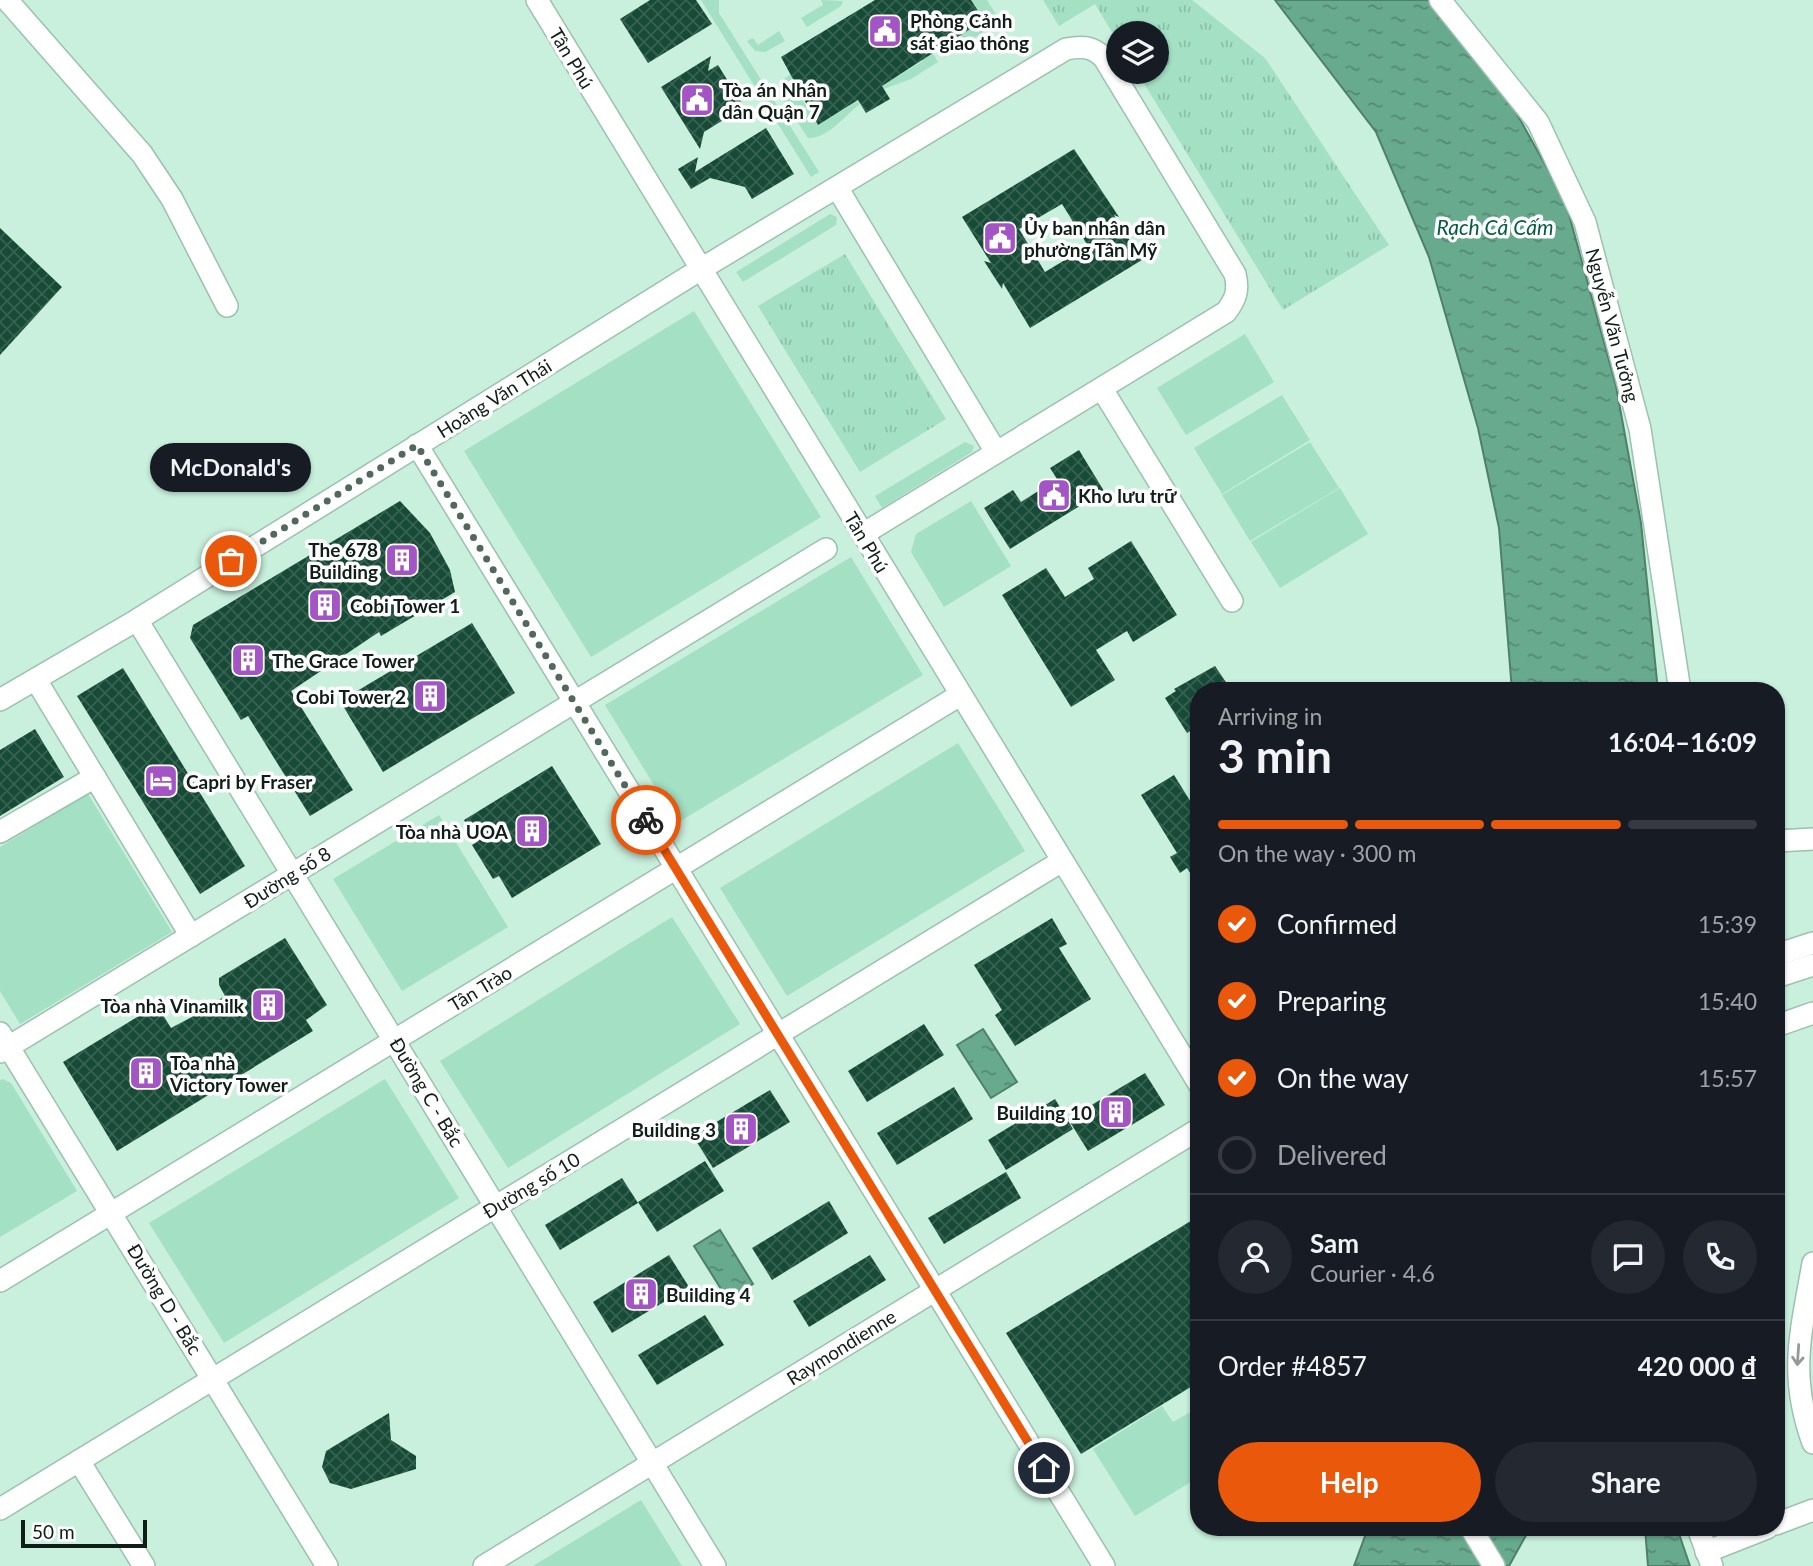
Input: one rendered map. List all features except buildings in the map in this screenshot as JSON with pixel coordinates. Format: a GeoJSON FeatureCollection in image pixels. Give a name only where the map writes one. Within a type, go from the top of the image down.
{"type":"FeatureCollection","features":[{"type":"Feature","properties":{"kind":"street"},"geometry":{"type":"LineString","coordinates":[[7,0],[142,154],[172,199],[227,306]]}},
{"type":"Feature","properties":{"kind":"street","name":"Tân Phú"},"geometry":{"type":"LineString","coordinates":[[537,0],[1190,1069]]}},
{"type":"Feature","properties":{"kind":"street","name":"Nguyễn Văn Tưởng"},"geometry":{"type":"LineString","coordinates":[[1440,0],[1538,122],[1585,222],[1640,429],[1680,682]]}},
{"type":"Feature","properties":{"kind":"street","name":"Hoàng Văn Thái"},"geometry":{"type":"LineString","coordinates":[[0,700],[137,620],[701,269],[838,189],[1066,49],[1080,46],[1095,49],[1104,58],[1236,274],[1238,287],[1235,300],[1226,312],[1102,389]]}},
{"type":"Feature","properties":{"kind":"street"},"geometry":{"type":"LineString","coordinates":[[838,189],[996,452]]}},
{"type":"Feature","properties":{"kind":"street"},"geometry":{"type":"LineString","coordinates":[[863,534],[1102,389],[1232,601]]}},
{"type":"Feature","properties":{"kind":"street"},"geometry":{"type":"LineString","coordinates":[[417,445],[1104,1566]]}},
{"type":"Feature","properties":{"kind":"street","name":"Đường số 8"},"geometry":{"type":"LineString","coordinates":[[3,1044],[191,936],[826,549]]}},
{"type":"Feature","properties":{"kind":"street","name":"Đường C - Bắc"},"geometry":{"type":"LineString","coordinates":[[137,620],[715,1566]]}},
{"type":"Feature","properties":{"kind":"street"},"geometry":{"type":"LineString","coordinates":[[36,680],[191,936]]}},
{"type":"Feature","properties":{"kind":"street","name":"Tân Trào"},"geometry":{"type":"LineString","coordinates":[[0,1281],[960,695]]}},
{"type":"Feature","properties":{"kind":"street"},"geometry":{"type":"LineString","coordinates":[[0,832],[95,777]]}},
{"type":"Feature","properties":{"kind":"street"},"geometry":{"type":"LineString","coordinates":[[1785,840],[1806,838]]}},
{"type":"Feature","properties":{"kind":"street","name":"Đường số 10"},"geometry":{"type":"LineString","coordinates":[[0,1509],[1062,861]]}},
{"type":"Feature","properties":{"kind":"street"},"geometry":{"type":"LineString","coordinates":[[1785,952],[1813,943]]}},
{"type":"Feature","properties":{"kind":"street"},"geometry":{"type":"LineString","coordinates":[[1785,975],[1813,965]]}},
{"type":"Feature","properties":{"kind":"street"},"geometry":{"type":"LineString","coordinates":[[1785,1023],[1813,1013]]}},
{"type":"Feature","properties":{"kind":"street","name":"Đường D - Bắc"},"geometry":{"type":"LineString","coordinates":[[3,1044],[113,1213],[327,1566]]}},
{"type":"Feature","properties":{"kind":"street","name":"Raymondienne"},"geometry":{"type":"LineString","coordinates":[[484,1566],[1190,1134]]}},
{"type":"Feature","properties":{"kind":"street"},"geometry":{"type":"LineString","coordinates":[[1813,1263],[1797,1351],[1801,1410],[1813,1444]]}},
{"type":"Feature","properties":{"kind":"street"},"geometry":{"type":"LineString","coordinates":[[79,1461],[144,1566]]}},
{"type":"Feature","properties":{"kind":"street"},"geometry":{"type":"LineString","coordinates":[[1785,1521],[1813,1510]]}},
{"type":"Feature","properties":{"kind":"street"},"geometry":{"type":"LineString","coordinates":[[1476,1536],[1494,1566]]}},
{"type":"Feature","properties":{"kind":"street"},"geometry":{"type":"LineString","coordinates":[[1701,1536],[1709,1559],[1752,1536]]}},
{"type":"Feature","properties":{"kind":"green space"},"geometry":{"type":"Polygon","coordinates":[[[701,0],[719,0],[719,13],[819,172],[811,177],[701,0]]]}},
{"type":"Feature","properties":{"kind":"green space"},"geometry":{"type":"Polygon","coordinates":[[[821,0],[843,1],[841,6],[807,27],[801,18],[823,5],[821,0]]]}},
{"type":"Feature","properties":{"kind":"green space"},"geometry":{"type":"Polygon","coordinates":[[[971,0],[987,0],[997,16],[997,23],[944,58],[937,48],[983,19],[971,0]]]}},
{"type":"Feature","properties":{"kind":"green space"},"geometry":{"type":"Polygon","coordinates":[[[1043,0],[1192,0],[1265,58],[1389,245],[1283,310],[1144,84],[1169,84],[1169,21],[1106,22],[1095,4],[1059,26],[1043,0]]]}},
{"type":"Feature","properties":{"kind":"green space"},"geometry":{"type":"Polygon","coordinates":[[[779,31],[785,41],[765,52],[755,51],[747,41],[753,38],[758,45],[779,31]]]}},
{"type":"Feature","properties":{"kind":"green space"},"geometry":{"type":"Polygon","coordinates":[[[927,44],[938,62],[911,79],[884,89],[882,86],[923,61],[917,51],[927,44]]]}},
{"type":"Feature","properties":{"kind":"green space"},"geometry":{"type":"Polygon","coordinates":[[[791,74],[803,93],[800,96],[818,125],[858,101],[860,104],[829,131],[808,138],[779,93],[781,81],[791,74]]]}},
{"type":"Feature","properties":{"kind":"green space"},"geometry":{"type":"Polygon","coordinates":[[[830,214],[837,217],[836,225],[743,282],[736,272],[830,214]]]}},
{"type":"Feature","properties":{"kind":"green space"},"geometry":{"type":"Polygon","coordinates":[[[845,254],[946,419],[860,472],[758,306],[845,254]]]}},
{"type":"Feature","properties":{"kind":"green space"},"geometry":{"type":"Polygon","coordinates":[[[694,311],[821,517],[591,657],[464,451],[694,311]]]}},
{"type":"Feature","properties":{"kind":"green space"},"geometry":{"type":"Polygon","coordinates":[[[1245,334],[1274,382],[1186,435],[1157,388],[1245,334]]]}},
{"type":"Feature","properties":{"kind":"green space"},"geometry":{"type":"Polygon","coordinates":[[[1282,395],[1310,440],[1222,494],[1194,448],[1282,395]]]}},
{"type":"Feature","properties":{"kind":"green space"},"geometry":{"type":"Polygon","coordinates":[[[965,442],[974,446],[972,452],[882,508],[875,496],[965,442]]]}},
{"type":"Feature","properties":{"kind":"green space"},"geometry":{"type":"Polygon","coordinates":[[[1310,442],[1339,488],[1250,541],[1222,495],[1310,442]]]}},
{"type":"Feature","properties":{"kind":"green space"},"geometry":{"type":"Polygon","coordinates":[[[1340,488],[1368,534],[1280,588],[1251,542],[1340,488]]]}},
{"type":"Feature","properties":{"kind":"green space"},"geometry":{"type":"Polygon","coordinates":[[[971,501],[1011,566],[944,607],[911,552],[916,534],[971,501]]]}},
{"type":"Feature","properties":{"kind":"green space"},"geometry":{"type":"Polygon","coordinates":[[[851,557],[923,675],[677,823],[605,705],[851,557]]]}},
{"type":"Feature","properties":{"kind":"green space"},"geometry":{"type":"Polygon","coordinates":[[[958,743],[1025,851],[787,996],[720,888],[958,743]]]}},
{"type":"Feature","properties":{"kind":"green space"},"geometry":{"type":"Polygon","coordinates":[[[88,794],[172,932],[20,1024],[0,991],[0,847],[88,794]]]}},
{"type":"Feature","properties":{"kind":"green space"},"geometry":{"type":"Polygon","coordinates":[[[439,815],[508,927],[402,991],[333,879],[439,815]]]}},
{"type":"Feature","properties":{"kind":"green space"},"geometry":{"type":"Polygon","coordinates":[[[672,917],[740,1024],[508,1168],[440,1061],[672,917]]]}},
{"type":"Feature","properties":{"kind":"green space"},"geometry":{"type":"Polygon","coordinates":[[[385,1079],[459,1198],[224,1343],[149,1223],[385,1079]]]}},
{"type":"Feature","properties":{"kind":"green space"},"geometry":{"type":"Polygon","coordinates":[[[0,1080],[11,1083],[77,1191],[0,1237],[0,1080]]]}},
{"type":"Feature","properties":{"kind":"green space"},"geometry":{"type":"Polygon","coordinates":[[[1162,1406],[1173,1422],[1190,1412],[1190,1482],[1135,1516],[1093,1449],[1162,1406]]]}},
{"type":"Feature","properties":{"kind":"green space"},"geometry":{"type":"Polygon","coordinates":[[[641,1500],[682,1566],[533,1566],[641,1500]]]}},
{"type":"Feature","properties":{"kind":"water","name":"Rạch Cả Cấm"},"geometry":{"type":"Polygon","coordinates":[[[1275,0],[1429,0],[1499,82],[1565,200],[1616,386],[1641,523],[1657,682],[1511,682],[1499,528],[1478,428],[1429,257],[1376,132],[1275,0]]]}},
{"type":"Feature","properties":{"kind":"water"},"geometry":{"type":"Polygon","coordinates":[[[983,1029],[1017,1082],[991,1098],[957,1045],[983,1029]]]}},
{"type":"Feature","properties":{"kind":"water"},"geometry":{"type":"Polygon","coordinates":[[[720,1230],[753,1284],[728,1300],[694,1246],[720,1230]]]}},
{"type":"Feature","properties":{"kind":"water"},"geometry":{"type":"Polygon","coordinates":[[[1365,1536],[1526,1536],[1509,1566],[1354,1566],[1365,1536]]]}},
{"type":"Feature","properties":{"kind":"water"},"geometry":{"type":"Polygon","coordinates":[[[1646,1536],[1680,1536],[1690,1566],[1648,1566],[1646,1536]]]}},
{"type":"Feature","properties":{"kind":"way so far"},"geometry":{"type":"LineString","coordinates":[[231,561],[417,445],[646,820]]}},
{"type":"Feature","properties":{"kind":"place","name":"Phòng Cảnh sát giao thông"},"geometry":{"type":"Point","coordinates":[885,31]}},
{"type":"Feature","properties":{"kind":"place","name":"Tòa án Nhân dân Quận 7"},"geometry":{"type":"Point","coordinates":[697,100]}},
{"type":"Feature","properties":{"kind":"place","name":"Ủy ban nhân dân phường Tân Mỹ"},"geometry":{"type":"Point","coordinates":[1000,238]}},
{"type":"Feature","properties":{"kind":"place","name":"Kho lưu trữ"},"geometry":{"type":"Point","coordinates":[1054,495]}},
{"type":"Feature","properties":{"kind":"place","name":"The 678 Building"},"geometry":{"type":"Point","coordinates":[402,560]}},
{"type":"Feature","properties":{"kind":"place","name":"McDonald's"},"geometry":{"type":"Point","coordinates":[231,561]}},
{"type":"Feature","properties":{"kind":"place","name":"Cobi Tower 1"},"geometry":{"type":"Point","coordinates":[325,605]}},
{"type":"Feature","properties":{"kind":"place","name":"The Grace Tower"},"geometry":{"type":"Point","coordinates":[248,660]}},
{"type":"Feature","properties":{"kind":"place","name":"Cobi Tower 2"},"geometry":{"type":"Point","coordinates":[430,696]}},
{"type":"Feature","properties":{"kind":"place","name":"Capri by Fraser"},"geometry":{"type":"Point","coordinates":[161,781]}},
{"type":"Feature","properties":{"kind":"place","name":"Tòa nhà UOA"},"geometry":{"type":"Point","coordinates":[532,831]}},
{"type":"Feature","properties":{"kind":"place","name":"Tòa nhà Vinamilk"},"geometry":{"type":"Point","coordinates":[268,1005]}},
{"type":"Feature","properties":{"kind":"place","name":"Tòa nhà Victory Tower"},"geometry":{"type":"Point","coordinates":[146,1073]}},
{"type":"Feature","properties":{"kind":"place","name":"Building 10"},"geometry":{"type":"Point","coordinates":[1116,1112]}},
{"type":"Feature","properties":{"kind":"place","name":"Building 3"},"geometry":{"type":"Point","coordinates":[741,1129]}},
{"type":"Feature","properties":{"kind":"place","name":"Building 4"},"geometry":{"type":"Point","coordinates":[641,1294]}},
{"type":"Feature","properties":{"kind":"route"},"geometry":{"type":"LineString","coordinates":[[646,820],[1044,1468]]}}]}
